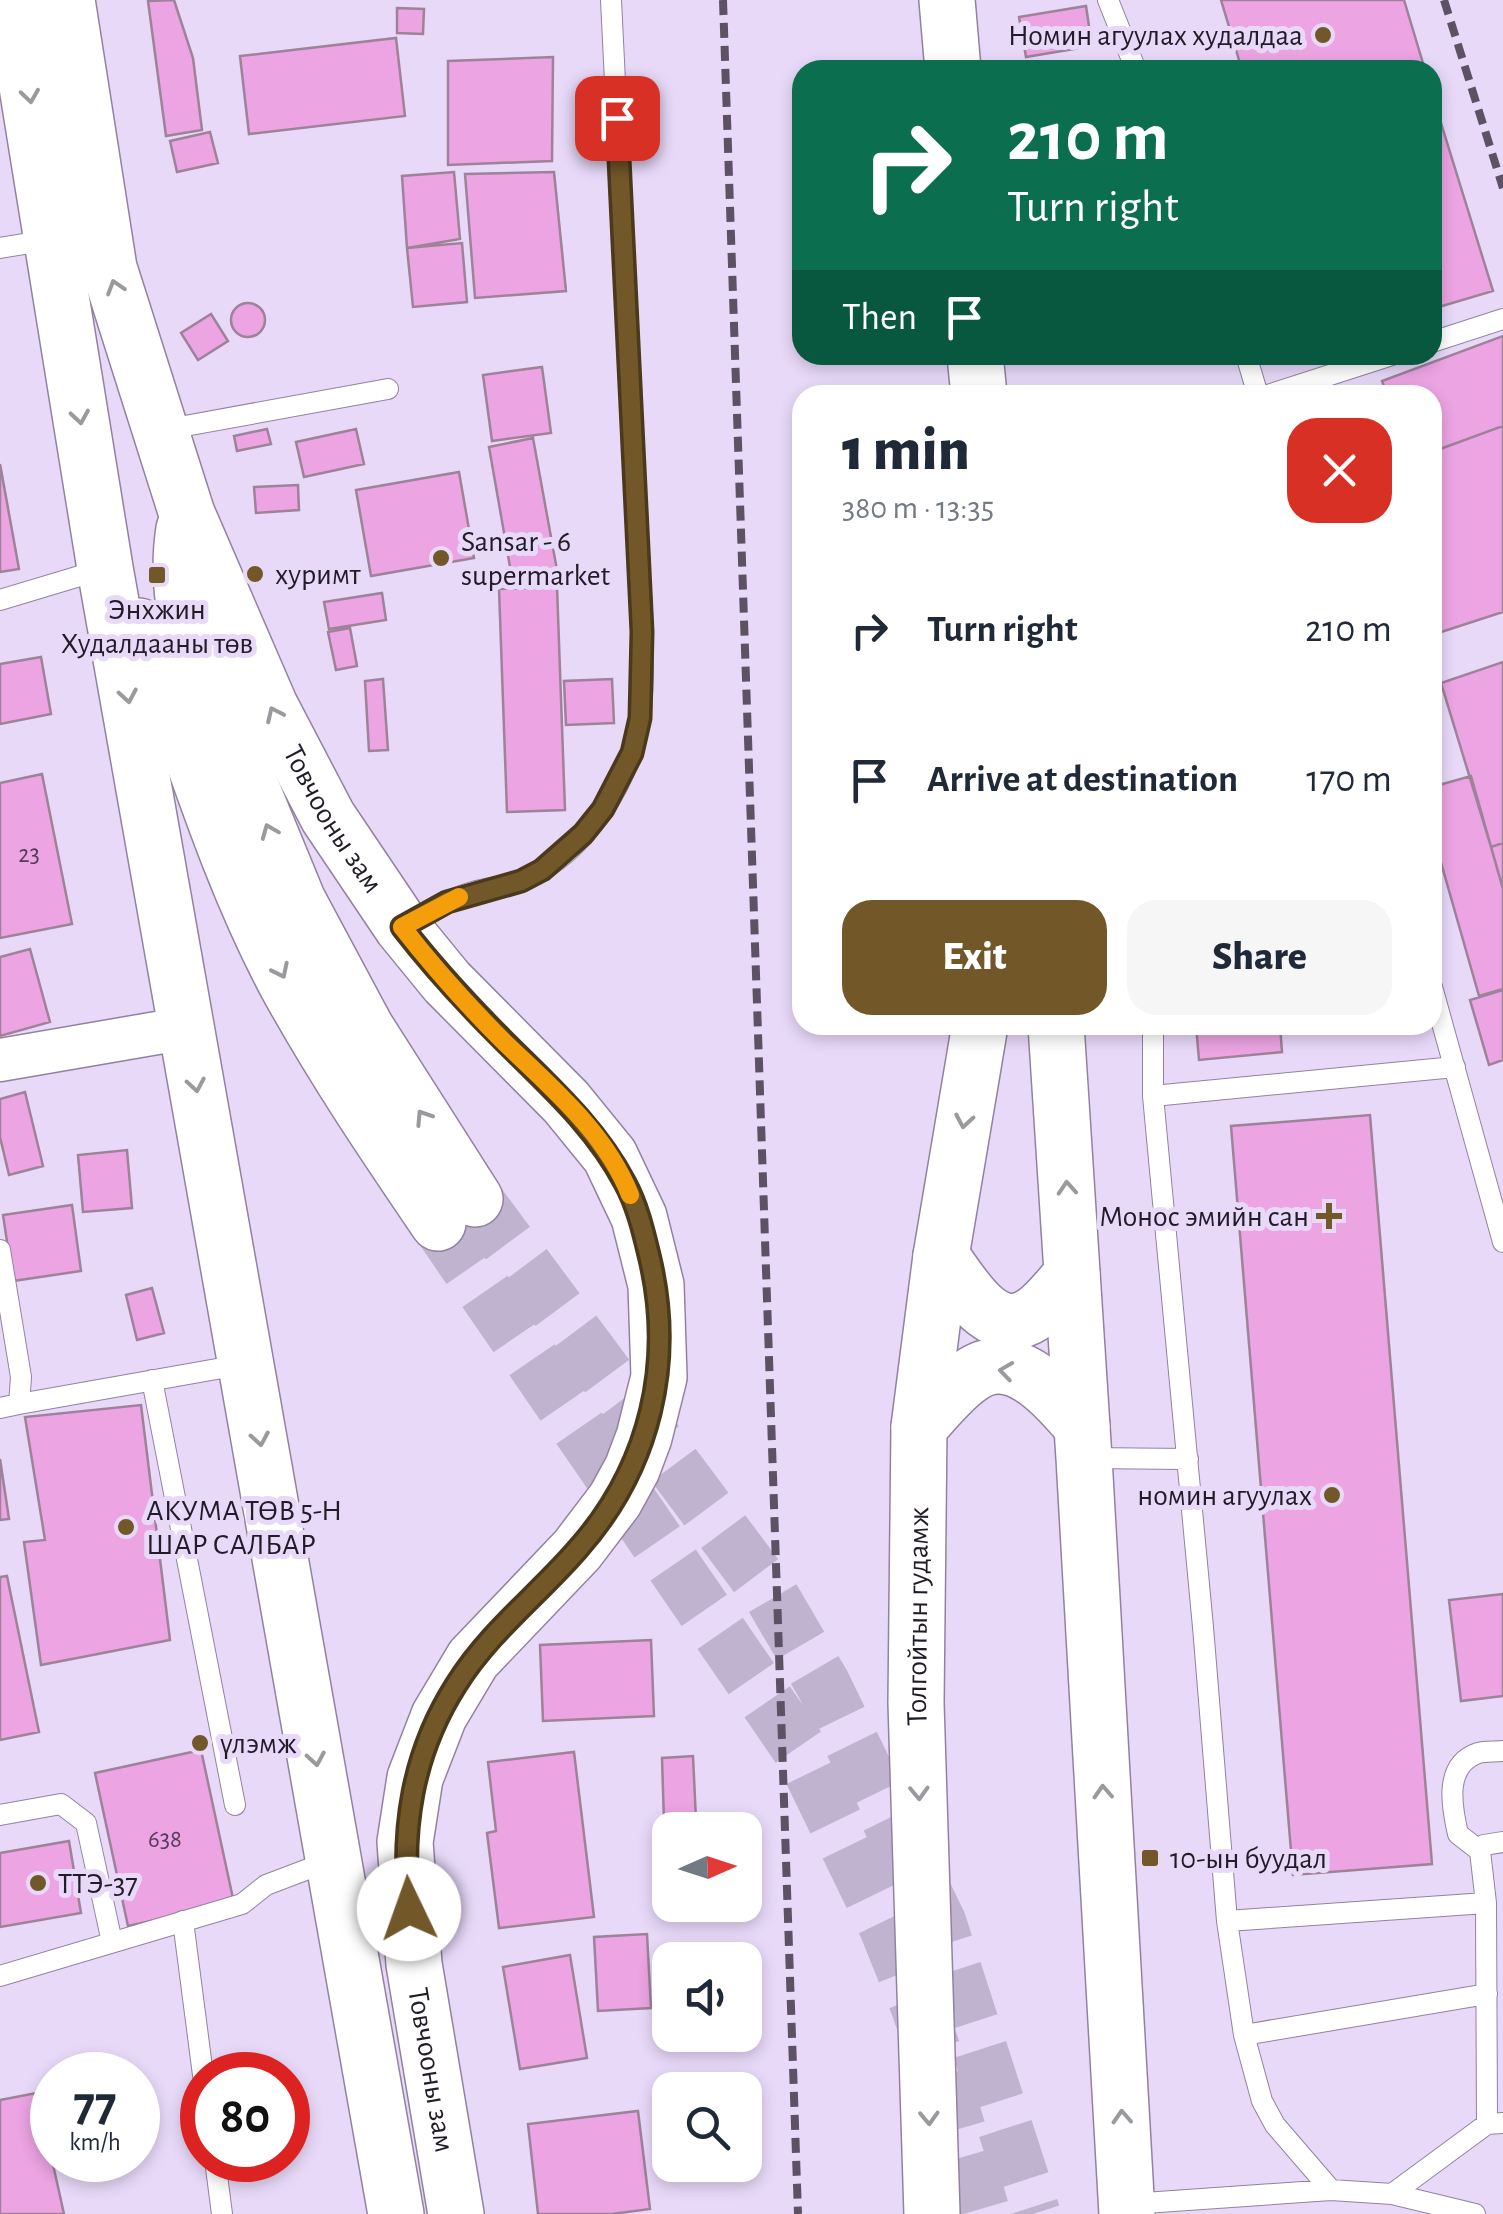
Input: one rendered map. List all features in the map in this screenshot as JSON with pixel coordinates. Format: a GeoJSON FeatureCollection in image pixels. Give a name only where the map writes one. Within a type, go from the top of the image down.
{"type":"FeatureCollection","features":[{"type":"Feature","properties":{"kind":"main road","name":"Товчооны зам"},"geometry":{"type":"LineString","coordinates":[[13,0],[25,244],[108,584],[396,2214]]}},
{"type":"Feature","properties":{"kind":"main road","name":"Товчооны зам"},"geometry":{"type":"LineString","coordinates":[[68,0],[109,268],[187,514],[270,706],[328,818],[402,927],[447,982],[566,1102],[610,1156],[639,1217],[656,1285],[660,1315],[659,1377],[632,1469],[615,1500],[578,1550],[473,1659],[438,1716],[415,1778],[406,1842],[414,1964],[456,2214]]}},
{"type":"Feature","properties":{"kind":"main road"},"geometry":{"type":"LineString","coordinates":[[947,0],[951,60]]}},
{"type":"Feature","properties":{"kind":"main road"},"geometry":{"type":"LineString","coordinates":[[108,584],[152,641],[244,891],[285,981],[362,1112],[457,1211],[298,901],[189,636],[181,592],[180,554],[187,514]]}},
{"type":"Feature","properties":{"kind":"main road","name":"Толгойтын гудамж"},"geometry":{"type":"LineString","coordinates":[[932,2214],[916,1703],[919,1427],[941,1256],[978,1035]]}},
{"type":"Feature","properties":{"kind":"main road"},"geometry":{"type":"LineString","coordinates":[[1057,1035],[1127,2209]]}},
{"type":"Feature","properties":{"kind":"main road"},"geometry":{"type":"LineString","coordinates":[[941,1256],[980,1308],[993,1318],[1006,1320],[1032,1316],[1072,1275]]}},
{"type":"Feature","properties":{"kind":"main road"},"geometry":{"type":"LineString","coordinates":[[919,1427],[973,1374],[1009,1368],[1046,1386],[1083,1442]]}},
{"type":"Feature","properties":{"kind":"street"},"geometry":{"type":"LineString","coordinates":[[0,1060],[186,1028]]}},
{"type":"Feature","properties":{"kind":"lane"},"geometry":{"type":"LineString","coordinates":[[402,927],[447,902],[521,881],[562,856],[603,809],[618,784],[632,753],[640,718],[642,632],[611,0]]}},
{"type":"Feature","properties":{"kind":"lane"},"geometry":{"type":"LineString","coordinates":[[1108,0],[1132,60]]}},
{"type":"Feature","properties":{"kind":"lane"},"geometry":{"type":"LineString","coordinates":[[1442,339],[1503,319]]}},
{"type":"Feature","properties":{"kind":"lane"},"geometry":{"type":"LineString","coordinates":[[1299,385],[1361,365]]}},
{"type":"Feature","properties":{"kind":"lane"},"geometry":{"type":"LineString","coordinates":[[160,431],[388,389]]}},
{"type":"Feature","properties":{"kind":"lane"},"geometry":{"type":"LineString","coordinates":[[0,600],[108,584]]}},
{"type":"Feature","properties":{"kind":"lane"},"geometry":{"type":"LineString","coordinates":[[1442,1022],[1503,1242]]}},
{"type":"Feature","properties":{"kind":"lane"},"geometry":{"type":"LineString","coordinates":[[1153,1035],[1153,1096],[1226,1920],[1244,2035],[1262,2100],[1275,2125],[1331,2190]]}},
{"type":"Feature","properties":{"kind":"lane"},"geometry":{"type":"LineString","coordinates":[[1153,1096],[1455,1068]]}},
{"type":"Feature","properties":{"kind":"lane"},"geometry":{"type":"LineString","coordinates":[[0,1250],[21,1378],[10,1406]]}},
{"type":"Feature","properties":{"kind":"lane"},"geometry":{"type":"LineString","coordinates":[[10,1406],[247,1364]]}},
{"type":"Feature","properties":{"kind":"lane"},"geometry":{"type":"LineString","coordinates":[[152,1380],[235,1805]]}},
{"type":"Feature","properties":{"kind":"lane"},"geometry":{"type":"LineString","coordinates":[[1083,1442],[1188,1459]]}},
{"type":"Feature","properties":{"kind":"lane"},"geometry":{"type":"LineString","coordinates":[[1480,1851],[1458,1834],[1450,1800],[1457,1770],[1476,1754],[1503,1751]]}},
{"type":"Feature","properties":{"kind":"lane"},"geometry":{"type":"LineString","coordinates":[[0,1815],[61,1804],[86,1823],[112,1942]]}},
{"type":"Feature","properties":{"kind":"lane"},"geometry":{"type":"LineString","coordinates":[[1392,2194],[1495,2123],[1495,2035],[1486,1994],[1495,1943],[1480,1851],[1484,1845],[1503,1842]]}},
{"type":"Feature","properties":{"kind":"lane"},"geometry":{"type":"LineString","coordinates":[[0,1976],[242,1904],[266,1885],[334,1860]]}},
{"type":"Feature","properties":{"kind":"lane"},"geometry":{"type":"LineString","coordinates":[[1226,1920],[1486,1903]]}},
{"type":"Feature","properties":{"kind":"lane"},"geometry":{"type":"LineString","coordinates":[[183,1921],[201,2052]]}},
{"type":"Feature","properties":{"kind":"lane"},"geometry":{"type":"LineString","coordinates":[[1244,2035],[1486,1994]]}},
{"type":"Feature","properties":{"kind":"lane"},"geometry":{"type":"LineString","coordinates":[[217,2182],[222,2214]]}},
{"type":"Feature","properties":{"kind":"lane"},"geometry":{"type":"LineString","coordinates":[[1127,2209],[1331,2190],[1392,2194],[1475,2214]]}},
{"type":"Feature","properties":{"kind":"building"},"geometry":{"type":"Polygon","coordinates":[[[174,0],[193,58],[202,130],[166,136],[148,1],[174,0]]]}},
{"type":"Feature","properties":{"kind":"building","name":"Номин агуулах худалдаа"},"geometry":{"type":"Polygon","coordinates":[[[1221,0],[1404,0],[1422,60],[1239,60],[1221,0]]]}},
{"type":"Feature","properties":{"kind":"building"},"geometry":{"type":"Polygon","coordinates":[[[1086,6],[1092,46],[1026,57],[1019,17],[1086,6]]]}},
{"type":"Feature","properties":{"kind":"building"},"geometry":{"type":"Polygon","coordinates":[[[397,8],[424,9],[423,34],[397,33],[397,8]]]}},
{"type":"Feature","properties":{"kind":"building"},"geometry":{"type":"Polygon","coordinates":[[[396,38],[405,116],[249,134],[240,56],[396,38]]]}},
{"type":"Feature","properties":{"kind":"building"},"geometry":{"type":"Polygon","coordinates":[[[553,57],[552,161],[448,165],[448,61],[553,57]]]}},
{"type":"Feature","properties":{"kind":"building"},"geometry":{"type":"Polygon","coordinates":[[[1442,126],[1493,291],[1442,306],[1442,126]]]}},
{"type":"Feature","properties":{"kind":"building"},"geometry":{"type":"Polygon","coordinates":[[[210,132],[218,163],[177,172],[170,141],[210,132]]]}},
{"type":"Feature","properties":{"kind":"building"},"geometry":{"type":"Polygon","coordinates":[[[454,172],[460,239],[407,248],[402,176],[454,172]]]}},
{"type":"Feature","properties":{"kind":"building"},"geometry":{"type":"Polygon","coordinates":[[[554,172],[566,291],[475,298],[465,174],[554,172]]]}},
{"type":"Feature","properties":{"kind":"building"},"geometry":{"type":"Polygon","coordinates":[[[462,243],[467,302],[413,307],[407,248],[462,243]]]}},
{"type":"Feature","properties":{"kind":"building"},"geometry":{"type":"Polygon","coordinates":[[[248,303],[260,308],[265,320],[260,332],[248,337],[236,332],[231,320],[236,308],[248,303]]]}},
{"type":"Feature","properties":{"kind":"building"},"geometry":{"type":"Polygon","coordinates":[[[211,314],[228,341],[198,360],[181,333],[211,314]]]}},
{"type":"Feature","properties":{"kind":"building"},"geometry":{"type":"Polygon","coordinates":[[[1503,336],[1503,426],[1442,448],[1442,385],[1383,385],[1382,381],[1425,365],[1442,365],[1442,359],[1503,336]]]}},
{"type":"Feature","properties":{"kind":"building"},"geometry":{"type":"Polygon","coordinates":[[[542,367],[551,433],[492,441],[483,375],[542,367]]]}},
{"type":"Feature","properties":{"kind":"building"},"geometry":{"type":"Polygon","coordinates":[[[1503,426],[1503,612],[1442,632],[1442,448],[1503,426]]]}},
{"type":"Feature","properties":{"kind":"building"},"geometry":{"type":"Polygon","coordinates":[[[267,429],[271,444],[237,451],[234,436],[267,429]]]}},
{"type":"Feature","properties":{"kind":"building"},"geometry":{"type":"Polygon","coordinates":[[[356,429],[364,464],[304,477],[296,442],[356,429]]]}},
{"type":"Feature","properties":{"kind":"building"},"geometry":{"type":"Polygon","coordinates":[[[533,438],[559,581],[513,584],[489,447],[533,438]]]}},
{"type":"Feature","properties":{"kind":"building"},"geometry":{"type":"Polygon","coordinates":[[[0,464],[19,569],[0,572],[0,464]]]}},
{"type":"Feature","properties":{"kind":"building"},"geometry":{"type":"Polygon","coordinates":[[[459,472],[474,558],[371,576],[356,490],[459,472]]]}},
{"type":"Feature","properties":{"kind":"building"},"geometry":{"type":"Polygon","coordinates":[[[298,485],[299,510],[256,513],[254,487],[298,485]]]}},
{"type":"Feature","properties":{"kind":"building"},"geometry":{"type":"Polygon","coordinates":[[[557,587],[565,810],[507,812],[499,589],[557,587]]]}},
{"type":"Feature","properties":{"kind":"building"},"geometry":{"type":"Polygon","coordinates":[[[382,593],[386,620],[329,629],[324,602],[382,593]]]}},
{"type":"Feature","properties":{"kind":"building"},"geometry":{"type":"Polygon","coordinates":[[[350,628],[357,666],[336,670],[328,632],[350,628]]]}},
{"type":"Feature","properties":{"kind":"building"},"geometry":{"type":"Polygon","coordinates":[[[41,657],[51,714],[0,724],[0,664],[41,657]]]}},
{"type":"Feature","properties":{"kind":"building"},"geometry":{"type":"Polygon","coordinates":[[[1503,662],[1503,843],[1491,847],[1442,683],[1503,662]]]}},
{"type":"Feature","properties":{"kind":"building"},"geometry":{"type":"Polygon","coordinates":[[[383,679],[388,750],[369,751],[365,681],[383,679]]]}},
{"type":"Feature","properties":{"kind":"building"},"geometry":{"type":"Polygon","coordinates":[[[612,679],[614,723],[566,725],[564,681],[612,679]]]}},
{"type":"Feature","properties":{"kind":"building"},"geometry":{"type":"Polygon","coordinates":[[[42,774],[72,924],[0,938],[0,783],[42,774]]]}},
{"type":"Feature","properties":{"kind":"building"},"geometry":{"type":"Polygon","coordinates":[[[1471,776],[1503,889],[1503,989],[1479,996],[1442,866],[1442,784],[1471,776]]]}},
{"type":"Feature","properties":{"kind":"building"},"geometry":{"type":"Polygon","coordinates":[[[1503,843],[1503,889],[1491,847],[1503,843]]]}},
{"type":"Feature","properties":{"kind":"building"},"geometry":{"type":"Polygon","coordinates":[[[30,949],[50,1022],[0,1036],[0,957],[30,949]]]}},
{"type":"Feature","properties":{"kind":"building"},"geometry":{"type":"Polygon","coordinates":[[[1503,990],[1503,1060],[1489,1065],[1470,1000],[1503,990]]]}},
{"type":"Feature","properties":{"kind":"building"},"geometry":{"type":"Polygon","coordinates":[[[1197,1035],[1281,1035],[1282,1052],[1199,1060],[1197,1035]]]}},
{"type":"Feature","properties":{"kind":"building"},"geometry":{"type":"Polygon","coordinates":[[[25,1092],[43,1166],[9,1175],[0,1137],[0,1099],[25,1092]]]}},
{"type":"Feature","properties":{"kind":"building","name":"номин агуулах"},"geometry":{"type":"Polygon","coordinates":[[[1370,1115],[1432,1864],[1293,1875],[1231,1126],[1370,1115]]]}},
{"type":"Feature","properties":{"kind":"building"},"geometry":{"type":"Polygon","coordinates":[[[127,1150],[132,1208],[83,1212],[78,1155],[127,1150]]]}},
{"type":"Feature","properties":{"kind":"building"},"geometry":{"type":"Polygon","coordinates":[[[72,1205],[81,1271],[13,1281],[3,1215],[72,1205]]]}},
{"type":"Feature","properties":{"kind":"building"},"geometry":{"type":"Polygon","coordinates":[[[152,1288],[164,1333],[137,1340],[126,1295],[152,1288]]]}},
{"type":"Feature","properties":{"kind":"building"},"geometry":{"type":"Polygon","coordinates":[[[141,1405],[170,1640],[41,1665],[24,1542],[45,1540],[25,1417],[141,1405]]]}},
{"type":"Feature","properties":{"kind":"building"},"geometry":{"type":"Polygon","coordinates":[[[0,1459],[9,1519],[0,1520],[0,1459]]]}},
{"type":"Feature","properties":{"kind":"building"},"geometry":{"type":"Polygon","coordinates":[[[7,1576],[39,1732],[0,1740],[0,1577],[7,1576]]]}},
{"type":"Feature","properties":{"kind":"building"},"geometry":{"type":"Polygon","coordinates":[[[1503,1594],[1503,1696],[1461,1701],[1449,1600],[1503,1594]]]}},
{"type":"Feature","properties":{"kind":"building"},"geometry":{"type":"Polygon","coordinates":[[[651,1640],[654,1716],[543,1721],[540,1645],[651,1640]]]}},
{"type":"Feature","properties":{"kind":"building"},"geometry":{"type":"Polygon","coordinates":[[[201,1750],[234,1903],[128,1926],[95,1773],[201,1750]]]}},
{"type":"Feature","properties":{"kind":"building"},"geometry":{"type":"Polygon","coordinates":[[[574,1752],[594,1917],[499,1928],[487,1833],[496,1831],[488,1762],[574,1752]]]}},
{"type":"Feature","properties":{"kind":"building"},"geometry":{"type":"Polygon","coordinates":[[[693,1756],[696,1812],[664,1812],[662,1758],[693,1756]]]}},
{"type":"Feature","properties":{"kind":"building","name":"ТТЭ-37"},"geometry":{"type":"Polygon","coordinates":[[[69,1841],[81,1913],[0,1927],[0,1853],[69,1841]]]}},
{"type":"Feature","properties":{"kind":"building"},"geometry":{"type":"Polygon","coordinates":[[[647,1934],[651,2008],[598,2011],[594,1937],[647,1934]]]}},
{"type":"Feature","properties":{"kind":"building"},"geometry":{"type":"Polygon","coordinates":[[[570,1955],[587,2058],[520,2069],[503,1967],[570,1955]]]}},
{"type":"Feature","properties":{"kind":"building"},"geometry":{"type":"Polygon","coordinates":[[[30,2094],[30,2182],[57,2182],[64,2214],[0,2214],[0,2100],[30,2094]]]}},
{"type":"Feature","properties":{"kind":"building"},"geometry":{"type":"Polygon","coordinates":[[[638,2111],[650,2209],[612,2214],[538,2214],[528,2124],[638,2111]]]}},
{"type":"Feature","properties":{"kind":"tunnel"},"geometry":{"type":"LineString","coordinates":[[475,1199],[772,1597],[823,1684],[939,1923],[1033,2214]]}},
{"type":"Feature","properties":{"kind":"tunnel"},"geometry":{"type":"LineString","coordinates":[[438,1223],[801,1751],[886,1926],[918,2006],[983,2214]]}},
{"type":"Feature","properties":{"kind":"railway"},"geometry":{"type":"LineString","coordinates":[[723,0],[798,2214]]}},
{"type":"Feature","properties":{"kind":"railway"},"geometry":{"type":"LineString","coordinates":[[1444,0],[1503,188]]}},
{"type":"Feature","properties":{"kind":"slow traffic"},"geometry":{"type":"LineString","coordinates":[[459,897],[402,927],[447,982],[566,1102],[610,1156],[630,1195]]}},
{"type":"Feature","properties":{"kind":"place","name":"Номин агуулах худалдаа"},"geometry":{"type":"Point","coordinates":[1323,35]}},
{"type":"Feature","properties":{"kind":"place","name":"Sansar - 6 supermarket"},"geometry":{"type":"Point","coordinates":[441,558]}},
{"type":"Feature","properties":{"kind":"place","name":"хуримт"},"geometry":{"type":"Point","coordinates":[255,574]}},
{"type":"Feature","properties":{"kind":"place","name":"Энхжин Худалдааны төв"},"geometry":{"type":"Point","coordinates":[157,575]}},
{"type":"Feature","properties":{"kind":"place","name":"Монос эмийн сан"},"geometry":{"type":"Point","coordinates":[1329,1216]}},
{"type":"Feature","properties":{"kind":"place","name":"номин агуулах"},"geometry":{"type":"Point","coordinates":[1332,1495]}},
{"type":"Feature","properties":{"kind":"place","name":"АКУМА ТӨВ 5-Н ШАР САЛБАР"},"geometry":{"type":"Point","coordinates":[126,1527]}},
{"type":"Feature","properties":{"kind":"place","name":"үлэмж"},"geometry":{"type":"Point","coordinates":[200,1743]}},
{"type":"Feature","properties":{"kind":"place","name":"10-ын буудал"},"geometry":{"type":"Point","coordinates":[1150,1858]}},
{"type":"Feature","properties":{"kind":"place","name":"ТТЭ-37"},"geometry":{"type":"Point","coordinates":[38,1883]}},
{"type":"Feature","properties":{"kind":"route"},"geometry":{"type":"LineString","coordinates":[[409,1909],[409,1810],[415,1778],[438,1716],[473,1659],[578,1550],[615,1500],[644,1437],[659,1377],[660,1315],[656,1285],[639,1217],[610,1156],[566,1102],[447,982],[402,927],[447,902],[521,881],[562,856],[603,809],[632,753],[643,683],[642,632],[617,118]]}}]}
